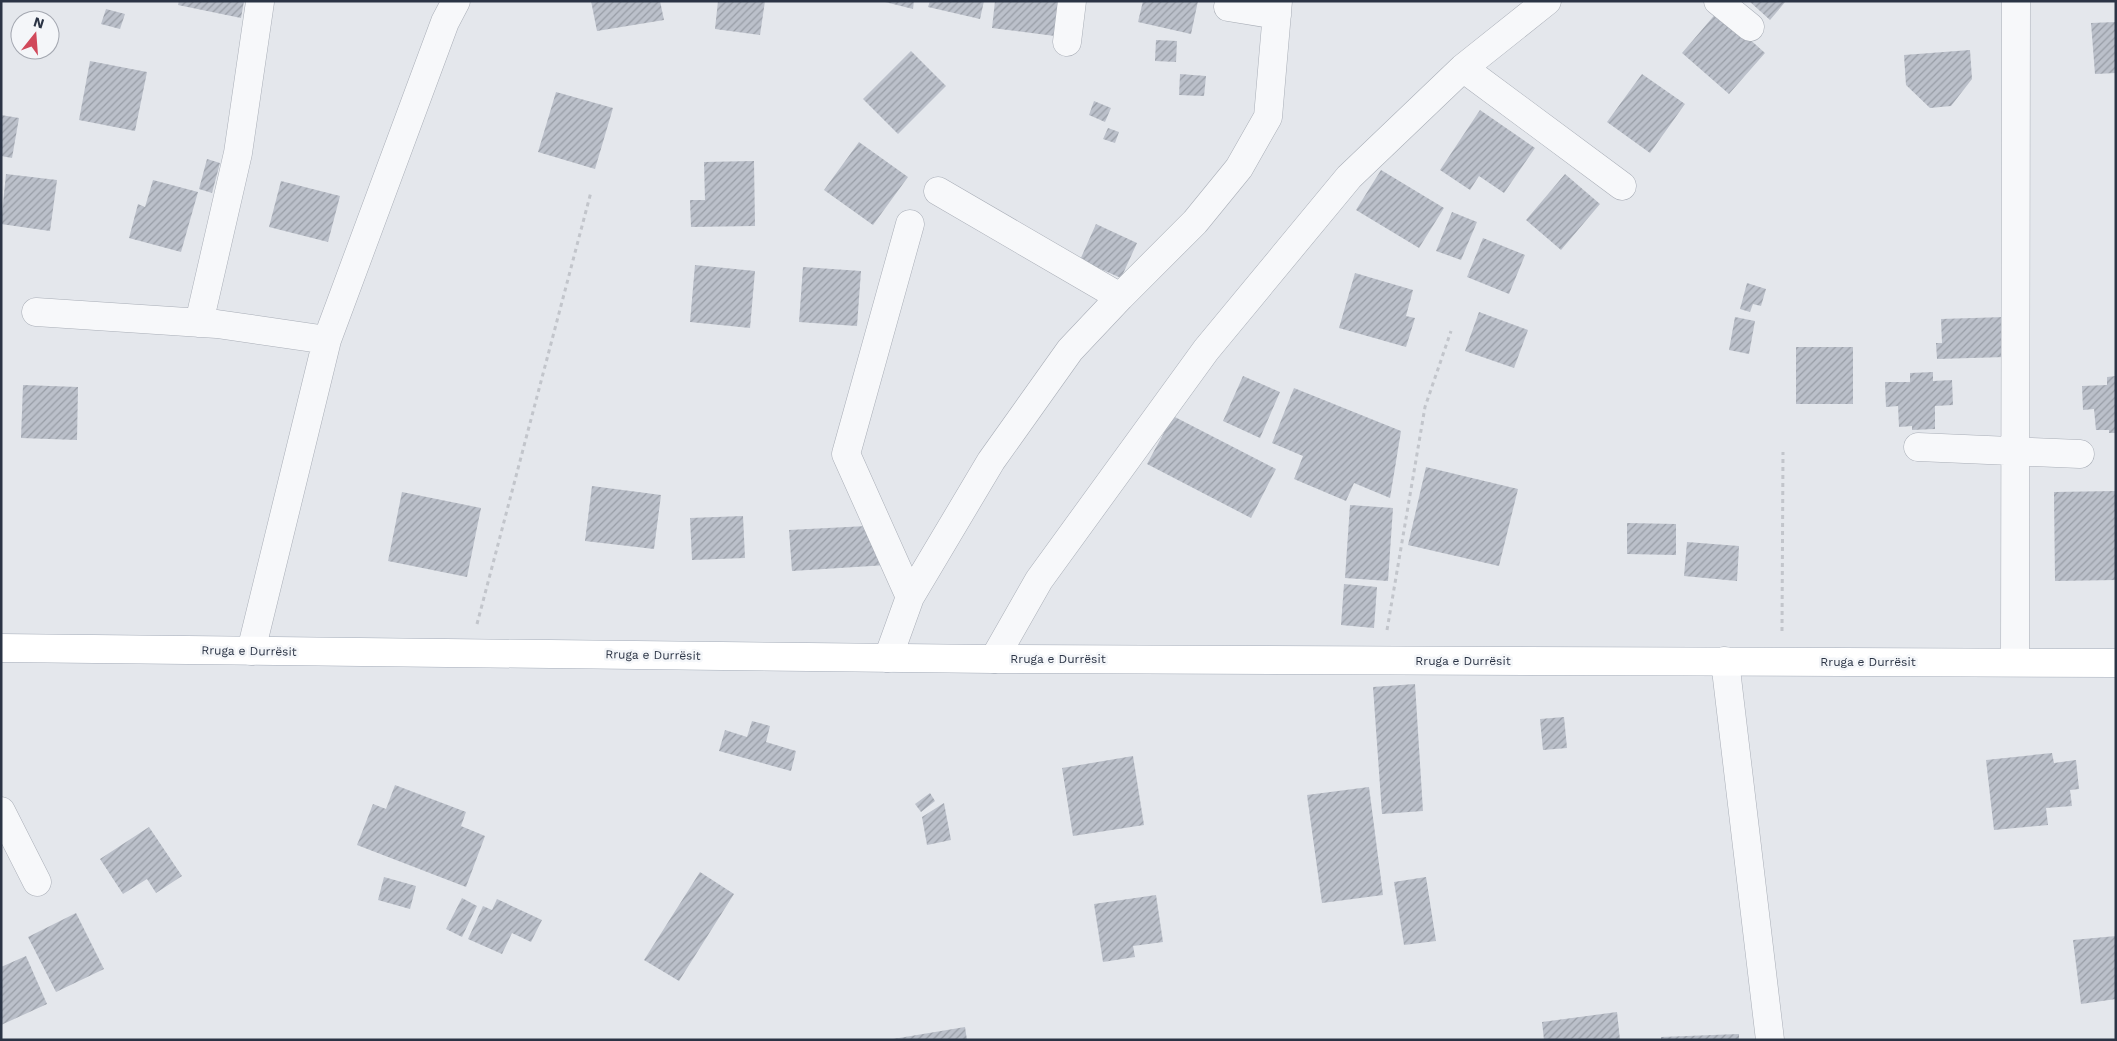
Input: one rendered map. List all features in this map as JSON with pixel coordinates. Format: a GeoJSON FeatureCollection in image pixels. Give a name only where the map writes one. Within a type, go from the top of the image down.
{"type":"FeatureCollection","features":[{"type":"Feature","properties":{"kind":"main road","name":"Rruga e Durrësit"},"geometry":{"type":"LineString","coordinates":[[1,648],[994,659],[2116,663]]}},
{"type":"Feature","properties":{"kind":"street"},"geometry":{"type":"LineString","coordinates":[[251,651],[327,340],[445,22],[456,1]]}},
{"type":"Feature","properties":{"kind":"street"},"geometry":{"type":"LineString","coordinates":[[1067,42],[1072,1]]}},
{"type":"Feature","properties":{"kind":"street"},"geometry":{"type":"LineString","coordinates":[[994,659],[1039,580],[1206,350],[1349,177],[1463,68],[1547,1]]}},
{"type":"Feature","properties":{"kind":"street"},"geometry":{"type":"LineString","coordinates":[[1718,1],[1750,27]]}},
{"type":"Feature","properties":{"kind":"street"},"geometry":{"type":"LineString","coordinates":[[2015,662],[2016,1]]}},
{"type":"Feature","properties":{"kind":"street"},"geometry":{"type":"LineString","coordinates":[[208,323],[238,153],[260,2]]}},
{"type":"Feature","properties":{"kind":"street"},"geometry":{"type":"LineString","coordinates":[[888,658],[910,597],[991,461],[1070,350],[1195,222],[1239,168],[1268,117],[1277,8],[1228,7]]}},
{"type":"Feature","properties":{"kind":"street"},"geometry":{"type":"LineString","coordinates":[[1463,68],[1622,186]]}},
{"type":"Feature","properties":{"kind":"street"},"geometry":{"type":"LineString","coordinates":[[938,191],[1120,297]]}},
{"type":"Feature","properties":{"kind":"street"},"geometry":{"type":"LineString","coordinates":[[910,224],[846,454],[910,597]]}},
{"type":"Feature","properties":{"kind":"street"},"geometry":{"type":"LineString","coordinates":[[208,323],[232,247]]}},
{"type":"Feature","properties":{"kind":"street"},"geometry":{"type":"LineString","coordinates":[[36,312],[208,323],[327,340]]}},
{"type":"Feature","properties":{"kind":"street"},"geometry":{"type":"LineString","coordinates":[[1918,447],[2080,454]]}},
{"type":"Feature","properties":{"kind":"street"},"geometry":{"type":"LineString","coordinates":[[1724,662],[1770,1040]]}},
{"type":"Feature","properties":{"kind":"street"},"geometry":{"type":"LineString","coordinates":[[1,811],[37,882]]}},
{"type":"Feature","properties":{"kind":"path"},"geometry":{"type":"LineString","coordinates":[[469,653],[591,192]]}},
{"type":"Feature","properties":{"kind":"path"},"geometry":{"type":"LineString","coordinates":[[1382,660],[1425,407],[1451,331]]}},
{"type":"Feature","properties":{"kind":"path"},"geometry":{"type":"LineString","coordinates":[[1782,662],[1783,452]]}},
{"type":"Feature","properties":{"kind":"building"},"geometry":{"type":"Polygon","coordinates":[[[179,1],[244,1],[241,18],[178,5],[179,1]]]}},
{"type":"Feature","properties":{"kind":"building"},"geometry":{"type":"Polygon","coordinates":[[[591,1],[660,1],[664,20],[597,31],[591,1]]]}},
{"type":"Feature","properties":{"kind":"building"},"geometry":{"type":"Polygon","coordinates":[[[718,1],[765,1],[760,35],[715,29],[718,1]]]}},
{"type":"Feature","properties":{"kind":"building"},"geometry":{"type":"Polygon","coordinates":[[[881,1],[914,1],[913,9],[881,1]]]}},
{"type":"Feature","properties":{"kind":"building"},"geometry":{"type":"Polygon","coordinates":[[[930,1],[984,1],[980,19],[928,7],[930,1]]]}},
{"type":"Feature","properties":{"kind":"building"},"geometry":{"type":"Polygon","coordinates":[[[995,1],[1059,1],[1055,36],[992,28],[995,1]]]}},
{"type":"Feature","properties":{"kind":"building"},"geometry":{"type":"Polygon","coordinates":[[[1143,1],[1198,1],[1191,34],[1138,22],[1143,1]]]}},
{"type":"Feature","properties":{"kind":"building"},"geometry":{"type":"Polygon","coordinates":[[[1749,1],[1786,1],[1770,20],[1749,1]]]}},
{"type":"Feature","properties":{"kind":"building"},"geometry":{"type":"Polygon","coordinates":[[[106,9],[125,14],[120,29],[101,24],[106,9]]]}},
{"type":"Feature","properties":{"kind":"building"},"geometry":{"type":"Polygon","coordinates":[[[1718,11],[1765,53],[1729,94],[1682,53],[1718,11]]]}},
{"type":"Feature","properties":{"kind":"building"},"geometry":{"type":"Polygon","coordinates":[[[2116,22],[2116,73],[2095,74],[2091,23],[2116,22]]]}},
{"type":"Feature","properties":{"kind":"building"},"geometry":{"type":"Polygon","coordinates":[[[1156,40],[1177,41],[1176,62],[1155,61],[1156,40]]]}},
{"type":"Feature","properties":{"kind":"building"},"geometry":{"type":"Polygon","coordinates":[[[1970,50],[1972,79],[1951,106],[1930,108],[1906,85],[1904,55],[1970,50]]]}},
{"type":"Feature","properties":{"kind":"building"},"geometry":{"type":"Polygon","coordinates":[[[911,51],[946,86],[898,134],[863,99],[911,51]]]}},
{"type":"Feature","properties":{"kind":"building"},"geometry":{"type":"Polygon","coordinates":[[[90,61],[147,72],[135,131],[79,120],[90,61]]]}},
{"type":"Feature","properties":{"kind":"building"},"geometry":{"type":"Polygon","coordinates":[[[1180,74],[1206,76],[1204,96],[1179,95],[1180,74]]]}},
{"type":"Feature","properties":{"kind":"building"},"geometry":{"type":"Polygon","coordinates":[[[1642,74],[1685,104],[1650,153],[1607,122],[1642,74]]]}},
{"type":"Feature","properties":{"kind":"building"},"geometry":{"type":"Polygon","coordinates":[[[556,92],[613,108],[595,169],[538,152],[556,92]]]}},
{"type":"Feature","properties":{"kind":"building"},"geometry":{"type":"Polygon","coordinates":[[[1094,101],[1111,108],[1105,122],[1089,115],[1094,101]]]}},
{"type":"Feature","properties":{"kind":"building"},"geometry":{"type":"Polygon","coordinates":[[[1480,110],[1535,148],[1504,193],[1479,176],[1470,190],[1440,170],[1480,110]]]}},
{"type":"Feature","properties":{"kind":"building"},"geometry":{"type":"Polygon","coordinates":[[[1,115],[19,118],[12,158],[1,156],[1,115]]]}},
{"type":"Feature","properties":{"kind":"building"},"geometry":{"type":"Polygon","coordinates":[[[1108,128],[1119,132],[1115,143],[1103,139],[1108,128]]]}},
{"type":"Feature","properties":{"kind":"building"},"geometry":{"type":"Polygon","coordinates":[[[859,142],[908,177],[873,225],[824,190],[859,142]]]}},
{"type":"Feature","properties":{"kind":"building"},"geometry":{"type":"Polygon","coordinates":[[[207,159],[220,163],[212,193],[199,189],[207,159]]]}},
{"type":"Feature","properties":{"kind":"building"},"geometry":{"type":"Polygon","coordinates":[[[754,161],[755,226],[691,227],[690,200],[705,200],[704,162],[754,161]]]}},
{"type":"Feature","properties":{"kind":"building"},"geometry":{"type":"Polygon","coordinates":[[[1381,170],[1444,208],[1419,248],[1356,210],[1381,170]]]}},
{"type":"Feature","properties":{"kind":"building"},"geometry":{"type":"Polygon","coordinates":[[[6,174],[57,180],[50,231],[1,224],[6,174]]]}},
{"type":"Feature","properties":{"kind":"building"},"geometry":{"type":"Polygon","coordinates":[[[1565,174],[1600,204],[1561,250],[1526,220],[1565,174]]]}},
{"type":"Feature","properties":{"kind":"building"},"geometry":{"type":"Polygon","coordinates":[[[153,180],[198,192],[181,252],[129,238],[138,204],[145,207],[153,180]]]}},
{"type":"Feature","properties":{"kind":"building"},"geometry":{"type":"Polygon","coordinates":[[[281,181],[340,196],[328,242],[269,227],[281,181]]]}},
{"type":"Feature","properties":{"kind":"building"},"geometry":{"type":"Polygon","coordinates":[[[1452,212],[1477,222],[1461,260],[1436,251],[1452,212]]]}},
{"type":"Feature","properties":{"kind":"building"},"geometry":{"type":"Polygon","coordinates":[[[1096,224],[1137,243],[1121,278],[1080,260],[1096,224]]]}},
{"type":"Feature","properties":{"kind":"building"},"geometry":{"type":"Polygon","coordinates":[[[1483,238],[1525,255],[1509,294],[1467,277],[1483,238]]]}},
{"type":"Feature","properties":{"kind":"building"},"geometry":{"type":"Polygon","coordinates":[[[695,265],[755,271],[750,328],[690,322],[695,265]]]}},
{"type":"Feature","properties":{"kind":"building"},"geometry":{"type":"Polygon","coordinates":[[[803,267],[861,271],[857,326],[799,322],[803,267]]]}},
{"type":"Feature","properties":{"kind":"building"},"geometry":{"type":"Polygon","coordinates":[[[1355,273],[1413,290],[1406,316],[1415,318],[1406,347],[1339,328],[1355,273]]]}},
{"type":"Feature","properties":{"kind":"building"},"geometry":{"type":"Polygon","coordinates":[[[1747,283],[1766,289],[1761,306],[1753,304],[1750,312],[1740,309],[1747,283]]]}},
{"type":"Feature","properties":{"kind":"building"},"geometry":{"type":"Polygon","coordinates":[[[1479,312],[1528,330],[1514,368],[1465,351],[1479,312]]]}},
{"type":"Feature","properties":{"kind":"building"},"geometry":{"type":"Polygon","coordinates":[[[1735,317],[1755,321],[1749,354],[1729,350],[1735,317]]]}},
{"type":"Feature","properties":{"kind":"building"},"geometry":{"type":"Polygon","coordinates":[[[2005,317],[2006,357],[1937,359],[1936,343],[1942,343],[1941,319],[2005,317]]]}},
{"type":"Feature","properties":{"kind":"building"},"geometry":{"type":"Polygon","coordinates":[[[1796,347],[1853,347],[1853,404],[1796,404],[1796,347]]]}},
{"type":"Feature","properties":{"kind":"building"},"geometry":{"type":"Polygon","coordinates":[[[1933,372],[1933,381],[1952,380],[1953,405],[1935,406],[1935,429],[1912,430],[1912,426],[1899,427],[1898,406],[1886,407],[1885,382],[1910,382],[1910,373],[1933,372]]]}},
{"type":"Feature","properties":{"kind":"building"},"geometry":{"type":"Polygon","coordinates":[[[1243,376],[1280,392],[1260,438],[1223,421],[1243,376]]]}},
{"type":"Feature","properties":{"kind":"building"},"geometry":{"type":"Polygon","coordinates":[[[2116,376],[2116,433],[2109,433],[2109,430],[2096,430],[2094,409],[2083,410],[2082,386],[2107,385],[2107,377],[2116,376]]]}},
{"type":"Feature","properties":{"kind":"building"},"geometry":{"type":"Polygon","coordinates":[[[23,385],[78,387],[77,440],[21,438],[23,385]]]}},
{"type":"Feature","properties":{"kind":"building"},"geometry":{"type":"Polygon","coordinates":[[[1294,388],[1401,431],[1390,498],[1354,483],[1346,501],[1294,479],[1303,456],[1272,443],[1294,388]]]}},
{"type":"Feature","properties":{"kind":"building"},"geometry":{"type":"Polygon","coordinates":[[[1173,416],[1276,469],[1251,518],[1147,464],[1173,416]]]}},
{"type":"Feature","properties":{"kind":"building"},"geometry":{"type":"Polygon","coordinates":[[[1426,467],[1518,489],[1499,566],[1408,545],[1426,467]]]}},
{"type":"Feature","properties":{"kind":"building"},"geometry":{"type":"Polygon","coordinates":[[[592,486],[661,495],[654,549],[585,541],[592,486]]]}},
{"type":"Feature","properties":{"kind":"building"},"geometry":{"type":"Polygon","coordinates":[[[2116,491],[2116,580],[2055,581],[2054,492],[2116,491]]]}},
{"type":"Feature","properties":{"kind":"building"},"geometry":{"type":"Polygon","coordinates":[[[402,492],[481,508],[467,577],[388,561],[402,492]]]}},
{"type":"Feature","properties":{"kind":"building"},"geometry":{"type":"Polygon","coordinates":[[[1350,505],[1393,508],[1388,581],[1345,578],[1350,505]]]}},
{"type":"Feature","properties":{"kind":"building"},"geometry":{"type":"Polygon","coordinates":[[[743,516],[745,558],[692,560],[690,518],[743,516]]]}},
{"type":"Feature","properties":{"kind":"building"},"geometry":{"type":"Polygon","coordinates":[[[1627,523],[1676,524],[1676,555],[1627,554],[1627,523]]]}},
{"type":"Feature","properties":{"kind":"building"},"geometry":{"type":"Polygon","coordinates":[[[867,526],[887,565],[792,571],[789,530],[867,526]]]}},
{"type":"Feature","properties":{"kind":"building"},"geometry":{"type":"Polygon","coordinates":[[[1687,542],[1739,546],[1737,581],[1684,576],[1687,542]]]}},
{"type":"Feature","properties":{"kind":"building"},"geometry":{"type":"Polygon","coordinates":[[[1344,584],[1377,587],[1374,628],[1341,625],[1344,584]]]}},
{"type":"Feature","properties":{"kind":"building"},"geometry":{"type":"Polygon","coordinates":[[[1415,684],[1423,811],[1382,814],[1373,687],[1415,684]]]}},
{"type":"Feature","properties":{"kind":"building"},"geometry":{"type":"Polygon","coordinates":[[[1564,717],[1567,748],[1543,750],[1540,719],[1564,717]]]}},
{"type":"Feature","properties":{"kind":"building"},"geometry":{"type":"Polygon","coordinates":[[[752,721],[770,726],[766,742],[796,751],[791,771],[719,751],[725,730],[747,737],[752,721]]]}},
{"type":"Feature","properties":{"kind":"building"},"geometry":{"type":"Polygon","coordinates":[[[2052,753],[2054,763],[2076,760],[2079,789],[2070,790],[2072,806],[2046,808],[2048,825],[1994,830],[1986,760],[2052,753]]]}},
{"type":"Feature","properties":{"kind":"building"},"geometry":{"type":"Polygon","coordinates":[[[1133,756],[1144,825],[1073,836],[1062,768],[1133,756]]]}},
{"type":"Feature","properties":{"kind":"building"},"geometry":{"type":"Polygon","coordinates":[[[395,785],[466,812],[461,826],[485,836],[466,887],[357,845],[373,804],[386,809],[395,785]]]}},
{"type":"Feature","properties":{"kind":"building"},"geometry":{"type":"Polygon","coordinates":[[[1369,787],[1383,895],[1322,903],[1307,795],[1369,787]]]}},
{"type":"Feature","properties":{"kind":"building"},"geometry":{"type":"Polygon","coordinates":[[[930,793],[935,801],[921,812],[915,804],[930,793]]]}},
{"type":"Feature","properties":{"kind":"building"},"geometry":{"type":"Polygon","coordinates":[[[944,803],[951,840],[927,845],[922,817],[944,803]]]}},
{"type":"Feature","properties":{"kind":"building"},"geometry":{"type":"Polygon","coordinates":[[[149,827],[182,876],[156,893],[147,879],[123,894],[100,859],[149,827]]]}},
{"type":"Feature","properties":{"kind":"building"},"geometry":{"type":"Polygon","coordinates":[[[700,872],[734,894],[679,981],[644,960],[700,872]]]}},
{"type":"Feature","properties":{"kind":"building"},"geometry":{"type":"Polygon","coordinates":[[[384,877],[416,886],[410,909],[378,900],[384,877]]]}},
{"type":"Feature","properties":{"kind":"building"},"geometry":{"type":"Polygon","coordinates":[[[1426,877],[1436,941],[1404,945],[1394,882],[1426,877]]]}},
{"type":"Feature","properties":{"kind":"building"},"geometry":{"type":"Polygon","coordinates":[[[1156,895],[1163,942],[1133,946],[1135,957],[1103,962],[1094,904],[1156,895]]]}},
{"type":"Feature","properties":{"kind":"building"},"geometry":{"type":"Polygon","coordinates":[[[462,898],[477,906],[462,937],[446,929],[462,898]]]}},
{"type":"Feature","properties":{"kind":"building"},"geometry":{"type":"Polygon","coordinates":[[[497,899],[542,920],[531,942],[512,933],[502,954],[468,939],[483,906],[492,910],[497,899]]]}},
{"type":"Feature","properties":{"kind":"building"},"geometry":{"type":"Polygon","coordinates":[[[76,913],[104,969],[56,992],[28,937],[76,913]]]}},
{"type":"Feature","properties":{"kind":"building"},"geometry":{"type":"Polygon","coordinates":[[[2116,936],[2116,999],[2081,1004],[2073,940],[2116,936]]]}},
{"type":"Feature","properties":{"kind":"building"},"geometry":{"type":"Polygon","coordinates":[[[26,956],[47,1004],[1,1025],[1,967],[26,956]]]}},
{"type":"Feature","properties":{"kind":"building"},"geometry":{"type":"Polygon","coordinates":[[[1617,1012],[1620,1040],[1544,1040],[1542,1022],[1617,1012]]]}},
{"type":"Feature","properties":{"kind":"building"},"geometry":{"type":"Polygon","coordinates":[[[965,1027],[967,1040],[893,1040],[893,1039],[965,1027]]]}},
{"type":"Feature","properties":{"kind":"building"},"geometry":{"type":"Polygon","coordinates":[[[1739,1034],[1739,1040],[1661,1040],[1661,1037],[1739,1034]]]}}]}
